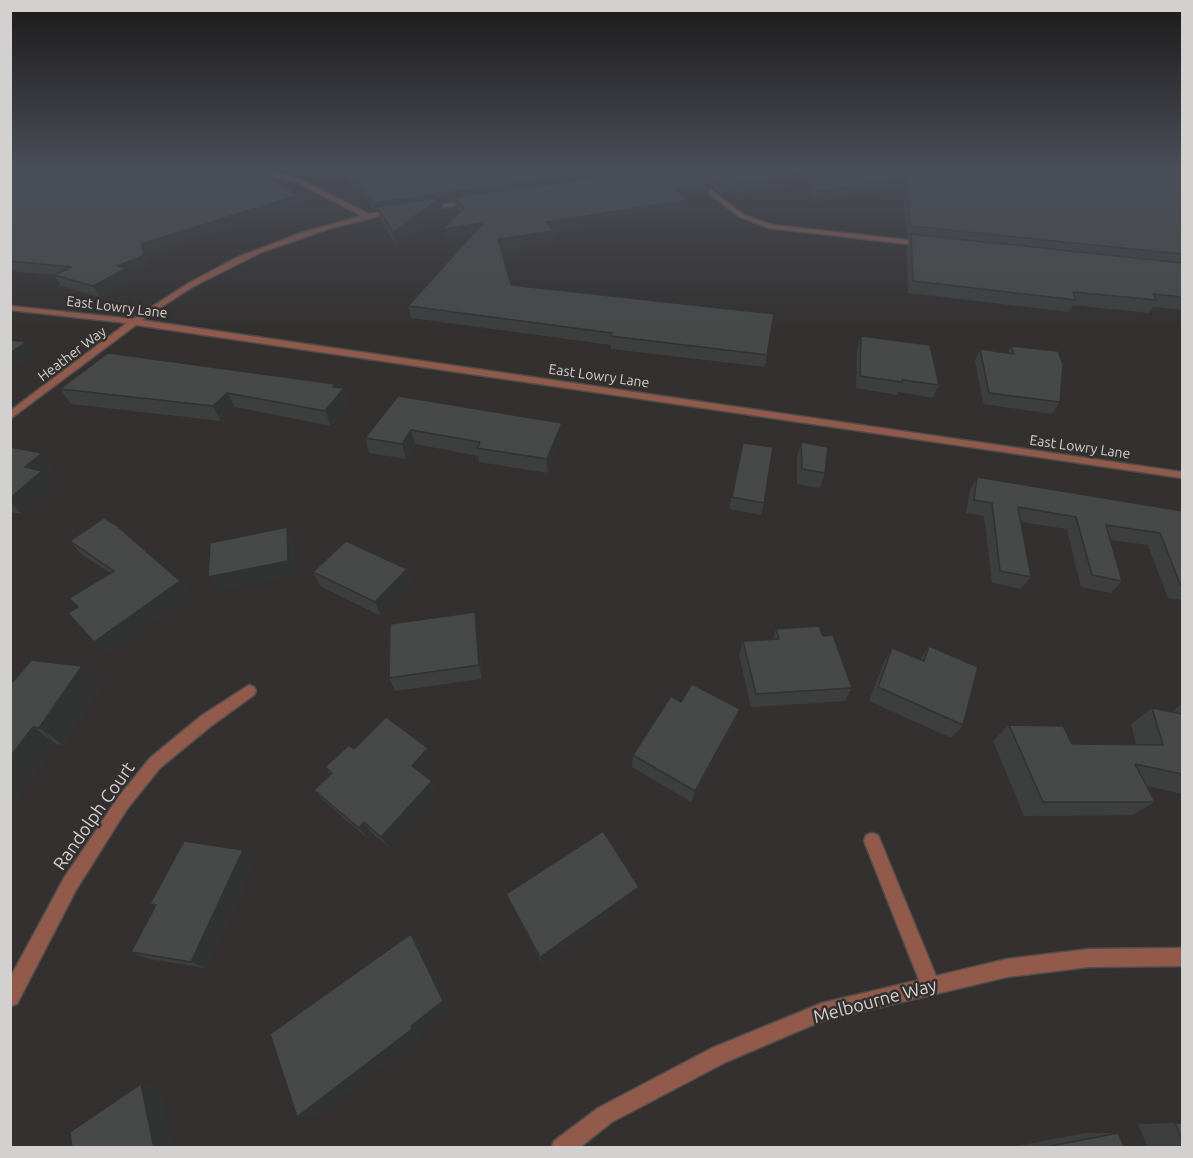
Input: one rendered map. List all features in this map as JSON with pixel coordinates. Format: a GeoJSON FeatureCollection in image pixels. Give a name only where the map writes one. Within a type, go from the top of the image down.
{"type":"FeatureCollection","features":[{"type":"Feature","properties":{"kind":"street","name":"Heather Way"},"geometry":{"type":"LineString","coordinates":[[10,416],[135,322],[190,286],[245,257],[345,224]]}},
{"type":"Feature","properties":{"kind":"street"},"geometry":{"type":"LineString","coordinates":[[765,224],[934,245]]}},
{"type":"Feature","properties":{"kind":"street","name":"East Lowry Lane"},"geometry":{"type":"LineString","coordinates":[[10,308],[135,322],[1182,475]]}},
{"type":"Feature","properties":{"kind":"street","name":"Randolph Court"},"geometry":{"type":"LineString","coordinates":[[10,997],[70,884],[122,804],[155,763],[206,721],[249,691]]}},
{"type":"Feature","properties":{"kind":"street"},"geometry":{"type":"LineString","coordinates":[[872,841],[931,986]]}},
{"type":"Feature","properties":{"kind":"street","name":"Melbourne Way"},"geometry":{"type":"LineString","coordinates":[[561,1148],[605,1115],[719,1055],[822,1012],[1006,968],[1089,958],[1182,957]]}},
{"type":"Feature","properties":{"kind":"building"},"geometry":{"type":"Polygon","coordinates":[[[10,224],[205,224],[141,244],[144,255],[118,266],[127,268],[93,286],[54,275],[71,267],[10,261],[10,224]]]}},
{"type":"Feature","properties":{"kind":"building"},"geometry":{"type":"Polygon","coordinates":[[[388,224],[404,224],[393,232],[388,224]]]}},
{"type":"Feature","properties":{"kind":"building"},"geometry":{"type":"Polygon","coordinates":[[[448,224],[476,224],[443,229],[448,224]]]}},
{"type":"Feature","properties":{"kind":"building"},"geometry":{"type":"Polygon","coordinates":[[[482,224],[549,224],[554,231],[498,239],[511,285],[774,314],[767,355],[611,336],[612,333],[408,306],[482,224]]]}},
{"type":"Feature","properties":{"kind":"building"},"geometry":{"type":"Polygon","coordinates":[[[910,224],[1182,224],[1182,254],[910,226],[910,224]]]}},
{"type":"Feature","properties":{"kind":"building"},"geometry":{"type":"Polygon","coordinates":[[[911,234],[1182,263],[1182,297],[1153,294],[1157,300],[1073,292],[1076,300],[913,281],[911,234]]]}},
{"type":"Feature","properties":{"kind":"building"},"geometry":{"type":"Polygon","coordinates":[[[861,336],[930,345],[939,385],[860,376],[861,336]]]}},
{"type":"Feature","properties":{"kind":"building"},"geometry":{"type":"Polygon","coordinates":[[[10,340],[27,342],[10,353],[10,340]]]}},
{"type":"Feature","properties":{"kind":"building"},"geometry":{"type":"Polygon","coordinates":[[[1011,346],[1058,351],[1063,365],[1060,402],[989,393],[980,349],[1014,354],[1011,346]]]}},
{"type":"Feature","properties":{"kind":"building"},"geometry":{"type":"Polygon","coordinates":[[[108,353],[335,384],[333,387],[344,388],[325,411],[227,393],[213,406],[60,389],[108,353]]]}},
{"type":"Feature","properties":{"kind":"building"},"geometry":{"type":"Polygon","coordinates":[[[398,396],[562,423],[547,459],[477,448],[480,442],[411,430],[402,444],[365,438],[398,396]]]}},
{"type":"Feature","properties":{"kind":"building"},"geometry":{"type":"Polygon","coordinates":[[[801,442],[828,447],[825,473],[802,469],[801,442]]]}},
{"type":"Feature","properties":{"kind":"building"},"geometry":{"type":"Polygon","coordinates":[[[743,443],[773,447],[764,503],[732,497],[743,443]]]}},
{"type":"Feature","properties":{"kind":"building"},"geometry":{"type":"Polygon","coordinates":[[[10,447],[42,453],[25,467],[42,471],[10,498],[10,447]]]}},
{"type":"Feature","properties":{"kind":"building"},"geometry":{"type":"Polygon","coordinates":[[[977,477],[1182,511],[1182,586],[1160,533],[1106,525],[1122,581],[1092,575],[1076,517],[1018,507],[1031,577],[1000,571],[992,503],[974,500],[977,477]]]}},
{"type":"Feature","properties":{"kind":"building"},"geometry":{"type":"Polygon","coordinates":[[[104,518],[116,525],[180,581],[94,642],[68,613],[78,607],[69,598],[114,571],[70,541],[104,518]]]}},
{"type":"Feature","properties":{"kind":"building"},"geometry":{"type":"Polygon","coordinates":[[[287,527],[288,561],[208,577],[210,543],[287,527]]]}},
{"type":"Feature","properties":{"kind":"building"},"geometry":{"type":"Polygon","coordinates":[[[346,541],[407,569],[375,602],[313,572],[346,541]]]}},
{"type":"Feature","properties":{"kind":"building"},"geometry":{"type":"Polygon","coordinates":[[[475,612],[479,665],[389,678],[390,624],[475,612]]]}},
{"type":"Feature","properties":{"kind":"building"},"geometry":{"type":"Polygon","coordinates":[[[819,626],[823,636],[833,635],[852,688],[756,694],[743,641],[779,639],[776,629],[819,626]]]}},
{"type":"Feature","properties":{"kind":"building"},"geometry":{"type":"Polygon","coordinates":[[[929,646],[978,667],[963,725],[878,687],[892,648],[924,661],[929,646]]]}},
{"type":"Feature","properties":{"kind":"building"},"geometry":{"type":"Polygon","coordinates":[[[31,660],[82,666],[39,728],[33,727],[10,757],[10,685],[31,660]]]}},
{"type":"Feature","properties":{"kind":"building"},"geometry":{"type":"Polygon","coordinates":[[[692,684],[740,709],[695,791],[633,755],[671,696],[681,702],[692,684]]]}},
{"type":"Feature","properties":{"kind":"building"},"geometry":{"type":"Polygon","coordinates":[[[1152,708],[1182,714],[1182,774],[1135,764],[1155,802],[1043,802],[1009,725],[1063,726],[1072,744],[1163,745],[1152,708]]]}},
{"type":"Feature","properties":{"kind":"building"},"geometry":{"type":"Polygon","coordinates":[[[386,717],[428,748],[412,766],[432,781],[381,837],[364,822],[359,828],[314,790],[332,773],[325,767],[349,745],[354,749],[386,717]]]}},
{"type":"Feature","properties":{"kind":"building"},"geometry":{"type":"Polygon","coordinates":[[[603,831],[639,887],[540,957],[506,894],[603,831]]]}},
{"type":"Feature","properties":{"kind":"building"},"geometry":{"type":"Polygon","coordinates":[[[184,841],[243,850],[191,962],[131,952],[156,905],[150,904],[184,841]]]}},
{"type":"Feature","properties":{"kind":"building"},"geometry":{"type":"Polygon","coordinates":[[[411,934],[443,1001],[411,1026],[412,1029],[297,1117],[270,1034],[411,934]]]}},
{"type":"Feature","properties":{"kind":"building"},"geometry":{"type":"Polygon","coordinates":[[[141,1084],[154,1148],[72,1148],[70,1132],[141,1084]]]}},
{"type":"Feature","properties":{"kind":"building"},"geometry":{"type":"Polygon","coordinates":[[[1175,1123],[1182,1123],[1182,1140],[1175,1123]]]}},
{"type":"Feature","properties":{"kind":"building"},"geometry":{"type":"Polygon","coordinates":[[[1118,1133],[1125,1148],[1041,1148],[1118,1133]]]}}]}
